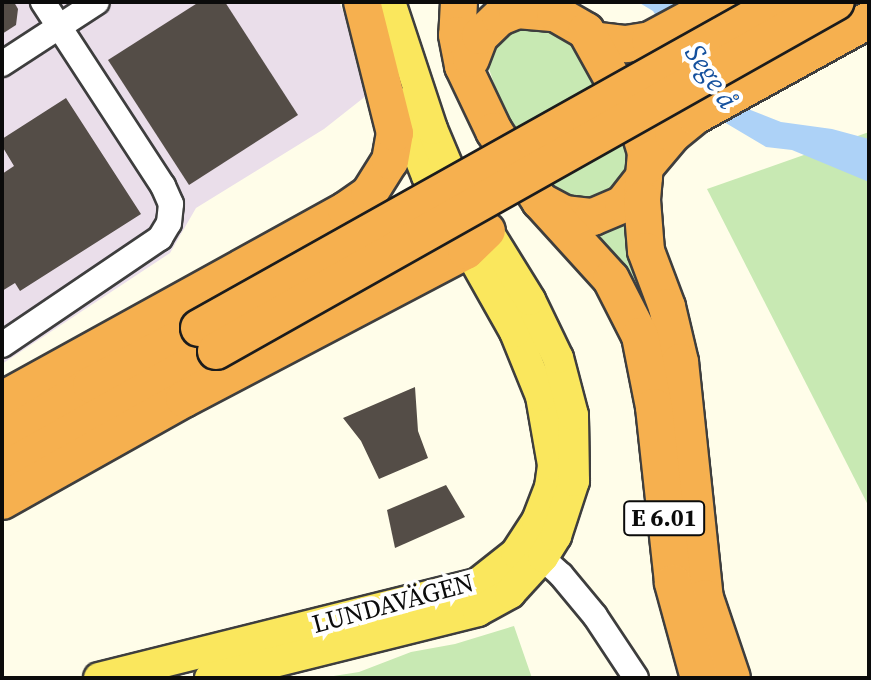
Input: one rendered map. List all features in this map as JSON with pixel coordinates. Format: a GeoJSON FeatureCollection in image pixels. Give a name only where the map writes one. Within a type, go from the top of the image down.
{"type":"FeatureCollection","features":[{"type":"Feature","properties":{"kind":"highway"},"geometry":{"type":"LineString","coordinates":[[2,400],[346,210],[369,194],[390,161],[395,133],[362,2]]}},
{"type":"Feature","properties":{"kind":"highway"},"geometry":{"type":"LineString","coordinates":[[459,2],[460,57],[473,75],[512,162],[540,201],[564,214],[593,217],[623,204],[673,134],[695,116],[869,20]]}},
{"type":"Feature","properties":{"kind":"highway"},"geometry":{"type":"LineString","coordinates":[[473,2],[473,75]]}},
{"type":"Feature","properties":{"kind":"highway"},"geometry":{"type":"LineString","coordinates":[[473,75],[489,24],[517,10],[555,13],[626,44],[650,40],[721,2]]}},
{"type":"Feature","properties":{"kind":"highway"},"geometry":{"type":"LineString","coordinates":[[2,471],[207,340],[781,2]]}},
{"type":"Feature","properties":{"kind":"highway"},"geometry":{"type":"LineString","coordinates":[[2,439],[91,385],[207,340],[836,2]]}},
{"type":"Feature","properties":{"kind":"highway"},"geometry":{"type":"LineString","coordinates":[[584,24],[637,123],[646,153],[644,172]]}},
{"type":"Feature","properties":{"kind":"highway","name":"E 6.01"},"geometry":{"type":"LineString","coordinates":[[644,172],[642,225],[646,251],[667,307],[680,362],[705,598],[732,678]]}},
{"type":"Feature","properties":{"kind":"highway","name":"E 6.01"},"geometry":{"type":"LineString","coordinates":[[540,201],[611,279],[640,336],[654,407],[673,583],[699,678]]}},
{"type":"Feature","properties":{"kind":"highway"},"geometry":{"type":"LineString","coordinates":[[2,501],[196,392],[477,241]]}},
{"type":"Feature","properties":{"kind":"main road","name":"LUNDAVÄGEN"},"geometry":{"type":"LineString","coordinates":[[369,2],[410,136],[477,241]]}},
{"type":"Feature","properties":{"kind":"main road","name":"LUNDAVÄGEN"},"geometry":{"type":"LineString","coordinates":[[210,678],[478,611],[510,593],[534,550],[553,465],[547,422],[515,332],[432,129],[390,2]]}},
{"type":"Feature","properties":{"kind":"main road","name":"LUNDAVÄGEN"},"geometry":{"type":"LineString","coordinates":[[99,678],[477,584],[534,550]]}},
{"type":"Feature","properties":{"kind":"street"},"geometry":{"type":"LineString","coordinates":[[2,345],[160,238],[169,223],[171,204],[163,186],[43,2]]}},
{"type":"Feature","properties":{"kind":"street"},"geometry":{"type":"LineString","coordinates":[[2,64],[97,2]]}},
{"type":"Feature","properties":{"kind":"street"},"geometry":{"type":"LineString","coordinates":[[534,550],[595,616],[636,678]]}},
{"type":"Feature","properties":{"kind":"shaded area"},"geometry":{"type":"Polygon","coordinates":[[[2,2],[339,2],[376,88],[324,129],[196,208],[170,253],[2,364],[2,2]]]}},
{"type":"Feature","properties":{"kind":"green space"},"geometry":{"type":"Polygon","coordinates":[[[515,23],[569,33],[627,130],[631,170],[604,204],[555,197],[526,154],[502,107],[486,60],[489,48],[515,23]]]}},
{"type":"Feature","properties":{"kind":"green space"},"geometry":{"type":"Polygon","coordinates":[[[869,132],[869,507],[707,189],[869,132]]]}},
{"type":"Feature","properties":{"kind":"green space"},"geometry":{"type":"Polygon","coordinates":[[[629,216],[653,305],[640,311],[589,233],[629,216]]]}},
{"type":"Feature","properties":{"kind":"green space"},"geometry":{"type":"Polygon","coordinates":[[[514,626],[532,678],[321,678],[359,672],[411,652],[455,644],[514,626]]]}},
{"type":"Feature","properties":{"kind":"water","name":"Sege å"},"geometry":{"type":"Polygon","coordinates":[[[638,2],[684,2],[748,109],[781,122],[832,129],[869,139],[869,182],[792,150],[766,147],[724,122],[653,11],[638,2]]]}},
{"type":"Feature","properties":{"kind":"building"},"geometry":{"type":"Polygon","coordinates":[[[2,2],[14,2],[18,9],[16,25],[2,34],[2,2]]]}},
{"type":"Feature","properties":{"kind":"building"},"geometry":{"type":"Polygon","coordinates":[[[199,2],[225,2],[298,115],[189,185],[108,60],[199,2]]]}},
{"type":"Feature","properties":{"kind":"building"},"geometry":{"type":"Polygon","coordinates":[[[66,98],[141,214],[20,291],[15,283],[2,291],[2,174],[14,166],[2,146],[2,139],[66,98]]]}},
{"type":"Feature","properties":{"kind":"building"},"geometry":{"type":"Polygon","coordinates":[[[415,387],[418,431],[428,458],[379,479],[361,441],[343,418],[415,387]]]}},
{"type":"Feature","properties":{"kind":"building"},"geometry":{"type":"Polygon","coordinates":[[[446,485],[465,517],[395,548],[387,510],[446,485]]]}}]}
